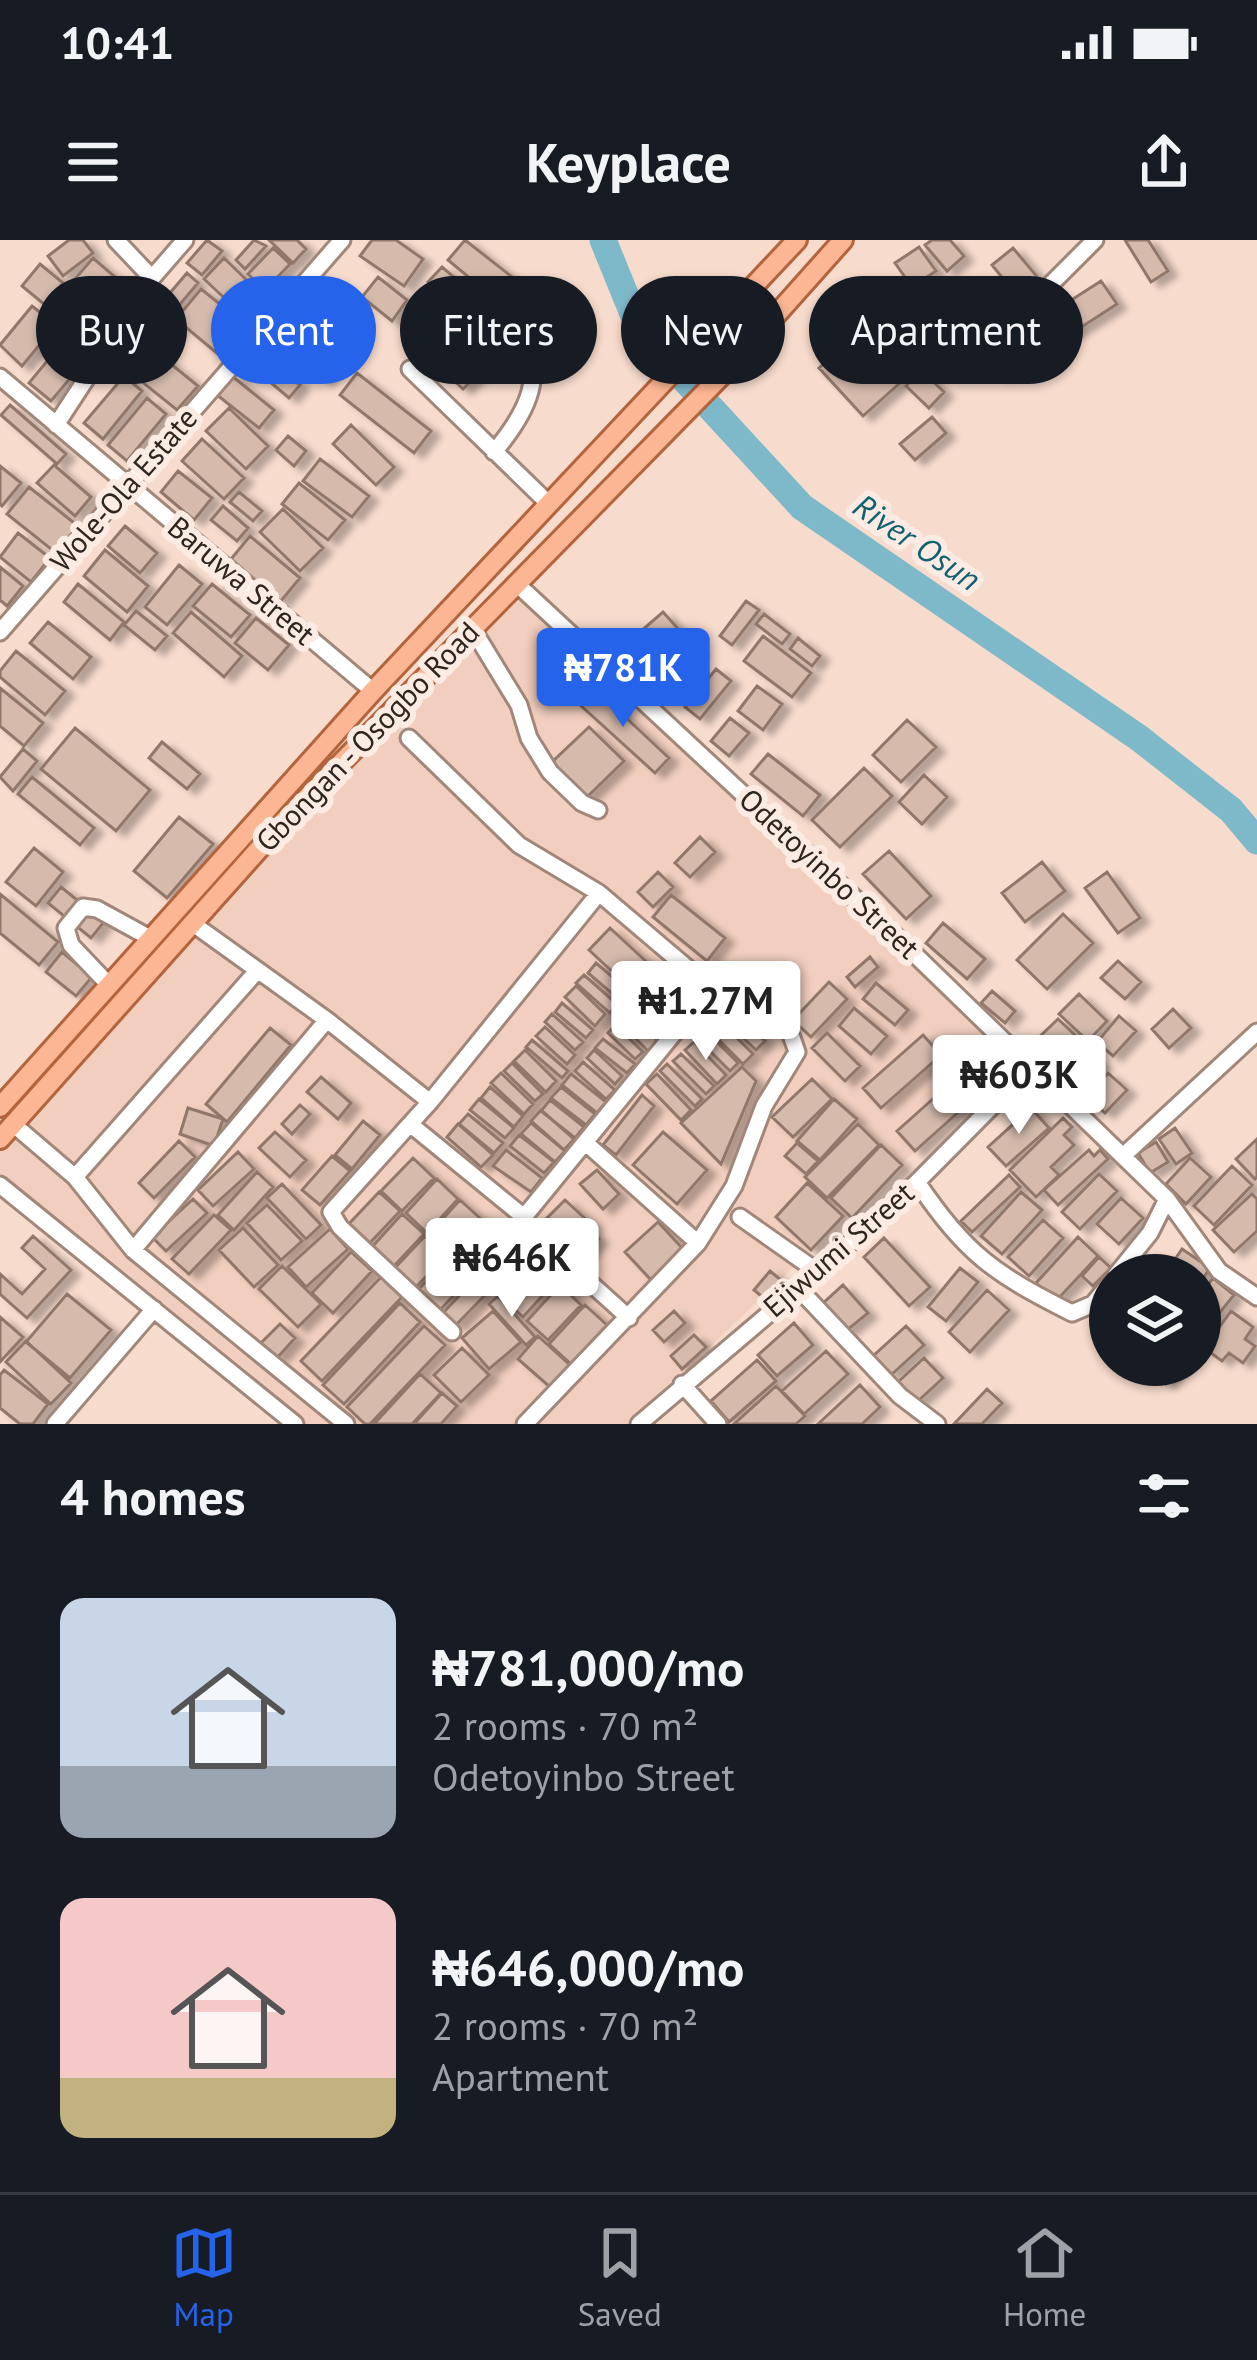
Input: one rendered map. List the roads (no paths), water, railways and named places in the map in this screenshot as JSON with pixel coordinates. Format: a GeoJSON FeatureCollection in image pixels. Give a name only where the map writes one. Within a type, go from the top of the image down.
{"type":"FeatureCollection","features":[{"type":"Feature","properties":{"kind":"main road","name":"Gbongan - Osogbo Road"},"geometry":{"type":"LineString","coordinates":[[0,1107],[373,691],[797,240]]}},
{"type":"Feature","properties":{"kind":"main road","name":"Gbongan - Osogbo Road"},"geometry":{"type":"LineString","coordinates":[[7,1131],[284,821],[655,443],[843,240]]}},
{"type":"Feature","properties":{"kind":"street"},"geometry":{"type":"LineString","coordinates":[[116,240],[150,276]]}},
{"type":"Feature","properties":{"kind":"street"},"geometry":{"type":"LineString","coordinates":[[154,276],[184,240]]}},
{"type":"Feature","properties":{"kind":"street","name":"Wole-Ola Estate"},"geometry":{"type":"LineString","coordinates":[[0,632],[342,240]]}},
{"type":"Feature","properties":{"kind":"street"},"geometry":{"type":"LineString","coordinates":[[1059,276],[1094,240]]}},
{"type":"Feature","properties":{"kind":"street"},"geometry":{"type":"LineString","coordinates":[[56,425],[83,384]]}},
{"type":"Feature","properties":{"kind":"street"},"geometry":{"type":"LineString","coordinates":[[425,384],[550,504]]}},
{"type":"Feature","properties":{"kind":"street"},"geometry":{"type":"LineString","coordinates":[[494,452],[517,424],[532,384]]}},
{"type":"Feature","properties":{"kind":"street","name":"Baruwa Street"},"geometry":{"type":"LineString","coordinates":[[2,385],[373,691]]}},
{"type":"Feature","properties":{"kind":"street","name":"Odetoyinbo Street"},"geometry":{"type":"LineString","coordinates":[[518,585],[903,943],[1167,1199],[1219,1271],[1257,1297]]}},
{"type":"Feature","properties":{"kind":"street"},"geometry":{"type":"LineString","coordinates":[[472,628],[519,705],[529,738],[550,772],[582,802],[598,809]]}},
{"type":"Feature","properties":{"kind":"street"},"geometry":{"type":"LineString","coordinates":[[409,738],[519,845],[599,893],[711,988]]}},
{"type":"Feature","properties":{"kind":"street"},"geometry":{"type":"LineString","coordinates":[[452,1332],[340,1227],[331,1212],[430,1102],[599,893]]}},
{"type":"Feature","properties":{"kind":"street"},"geometry":{"type":"LineString","coordinates":[[109,985],[71,945],[66,928],[83,907],[97,909],[151,938]]}},
{"type":"Feature","properties":{"kind":"street"},"geometry":{"type":"LineString","coordinates":[[192,923],[327,1020],[430,1102]]}},
{"type":"Feature","properties":{"kind":"street"},"geometry":{"type":"LineString","coordinates":[[75,1177],[257,971]]}},
{"type":"Feature","properties":{"kind":"street"},"geometry":{"type":"LineString","coordinates":[[410,1124],[524,1217],[711,988],[746,982],[762,990],[784,1016],[797,1052],[764,1106],[734,1186],[698,1244],[525,1424]]}},
{"type":"Feature","properties":{"kind":"street"},"geometry":{"type":"LineString","coordinates":[[133,1250],[327,1020]]}},
{"type":"Feature","properties":{"kind":"street"},"geometry":{"type":"LineString","coordinates":[[1123,1156],[1253,1044]]}},
{"type":"Feature","properties":{"kind":"street","name":"Ejiwumi Street"},"geometry":{"type":"LineString","coordinates":[[639,1424],[818,1273],[1031,1067]]}},
{"type":"Feature","properties":{"kind":"street"},"geometry":{"type":"LineString","coordinates":[[7,1131],[75,1177],[133,1250],[346,1424]]}},
{"type":"Feature","properties":{"kind":"street"},"geometry":{"type":"LineString","coordinates":[[587,1144],[698,1244]]}},
{"type":"Feature","properties":{"kind":"street"},"geometry":{"type":"LineString","coordinates":[[916,1182],[945,1223],[1004,1279],[1072,1312],[1089,1306]]}},
{"type":"Feature","properties":{"kind":"street"},"geometry":{"type":"LineString","coordinates":[[0,1185],[288,1422]]}},
{"type":"Feature","properties":{"kind":"street"},"geometry":{"type":"LineString","coordinates":[[1132,1254],[1162,1215],[1167,1199]]}},
{"type":"Feature","properties":{"kind":"street"},"geometry":{"type":"LineString","coordinates":[[740,1217],[818,1273]]}},
{"type":"Feature","properties":{"kind":"street"},"geometry":{"type":"LineString","coordinates":[[577,1271],[628,1318]]}},
{"type":"Feature","properties":{"kind":"street"},"geometry":{"type":"LineString","coordinates":[[799,1289],[900,1396],[937,1424]]}},
{"type":"Feature","properties":{"kind":"street"},"geometry":{"type":"LineString","coordinates":[[56,1424],[154,1310]]}},
{"type":"Feature","properties":{"kind":"street"},"geometry":{"type":"LineString","coordinates":[[682,1384],[718,1424]]}},
{"type":"Feature","properties":{"kind":"waterway","name":"River Osun"},"geometry":{"type":"LineString","coordinates":[[603,240],[640,331],[802,507],[1139,738],[1231,810],[1257,841]]}}]}
